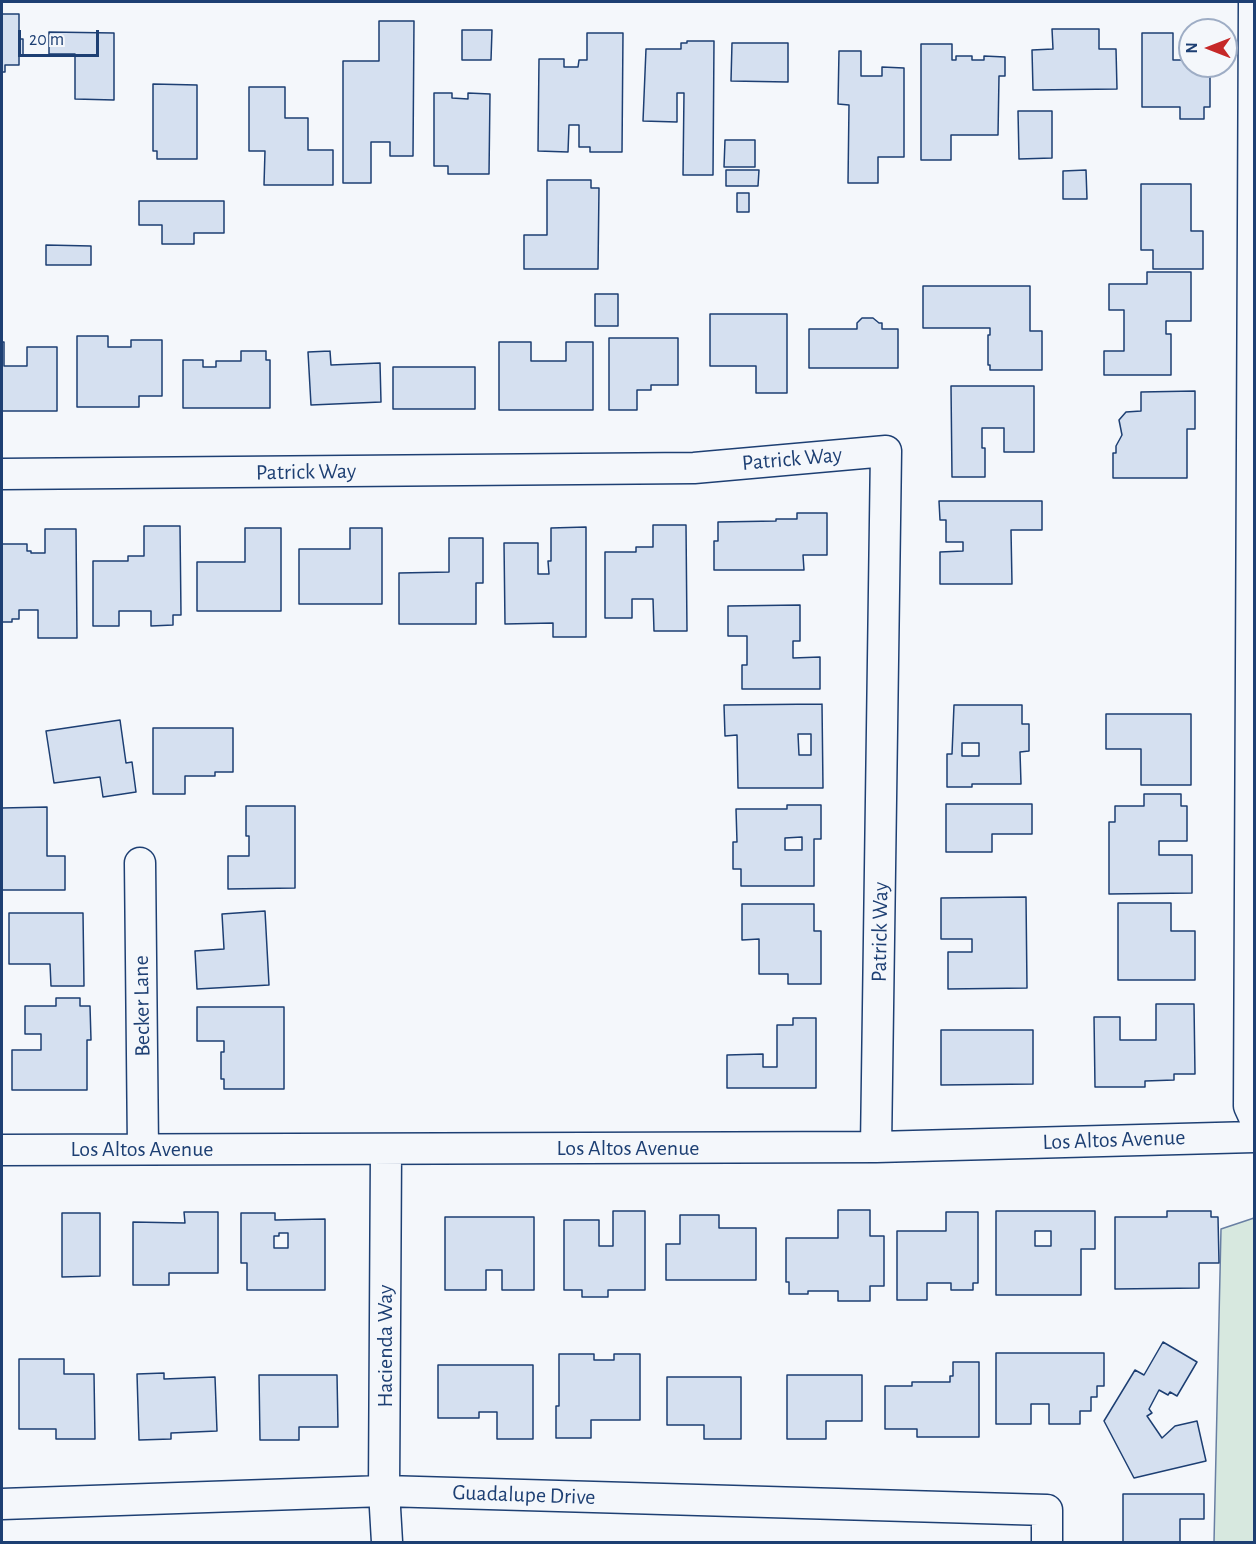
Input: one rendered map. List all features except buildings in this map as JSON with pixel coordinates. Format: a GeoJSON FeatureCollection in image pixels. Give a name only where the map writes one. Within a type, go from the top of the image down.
{"type":"FeatureCollection","features":[{"type":"Feature","properties":{"kind":"street"},"geometry":{"type":"LineString","coordinates":[[1254,2],[1249,1106],[1254,1117]]}},
{"type":"Feature","properties":{"kind":"street","name":"Patrick Way"},"geometry":{"type":"LineString","coordinates":[[2,474],[694,468],[886,451],[876,1147]]}},
{"type":"Feature","properties":{"kind":"street","name":"Becker Lane"},"geometry":{"type":"LineString","coordinates":[[140,863],[143,1149]]}},
{"type":"Feature","properties":{"kind":"street","name":"Los Altos Avenue"},"geometry":{"type":"LineString","coordinates":[[2,1150],[876,1147],[1254,1137]]}},
{"type":"Feature","properties":{"kind":"street","name":"Hacienda Way"},"geometry":{"type":"LineString","coordinates":[[386,1150],[384,1491],[387,1542]]}},
{"type":"Feature","properties":{"kind":"street","name":"Guadalupe Drive"},"geometry":{"type":"LineString","coordinates":[[2,1504],[384,1491],[1047,1509],[1047,1542]]}},
{"type":"Feature","properties":{"kind":"shaded area"},"geometry":{"type":"Polygon","coordinates":[[[1254,1218],[1254,1542],[1214,1542],[1221,1229],[1254,1218]]]}}]}
